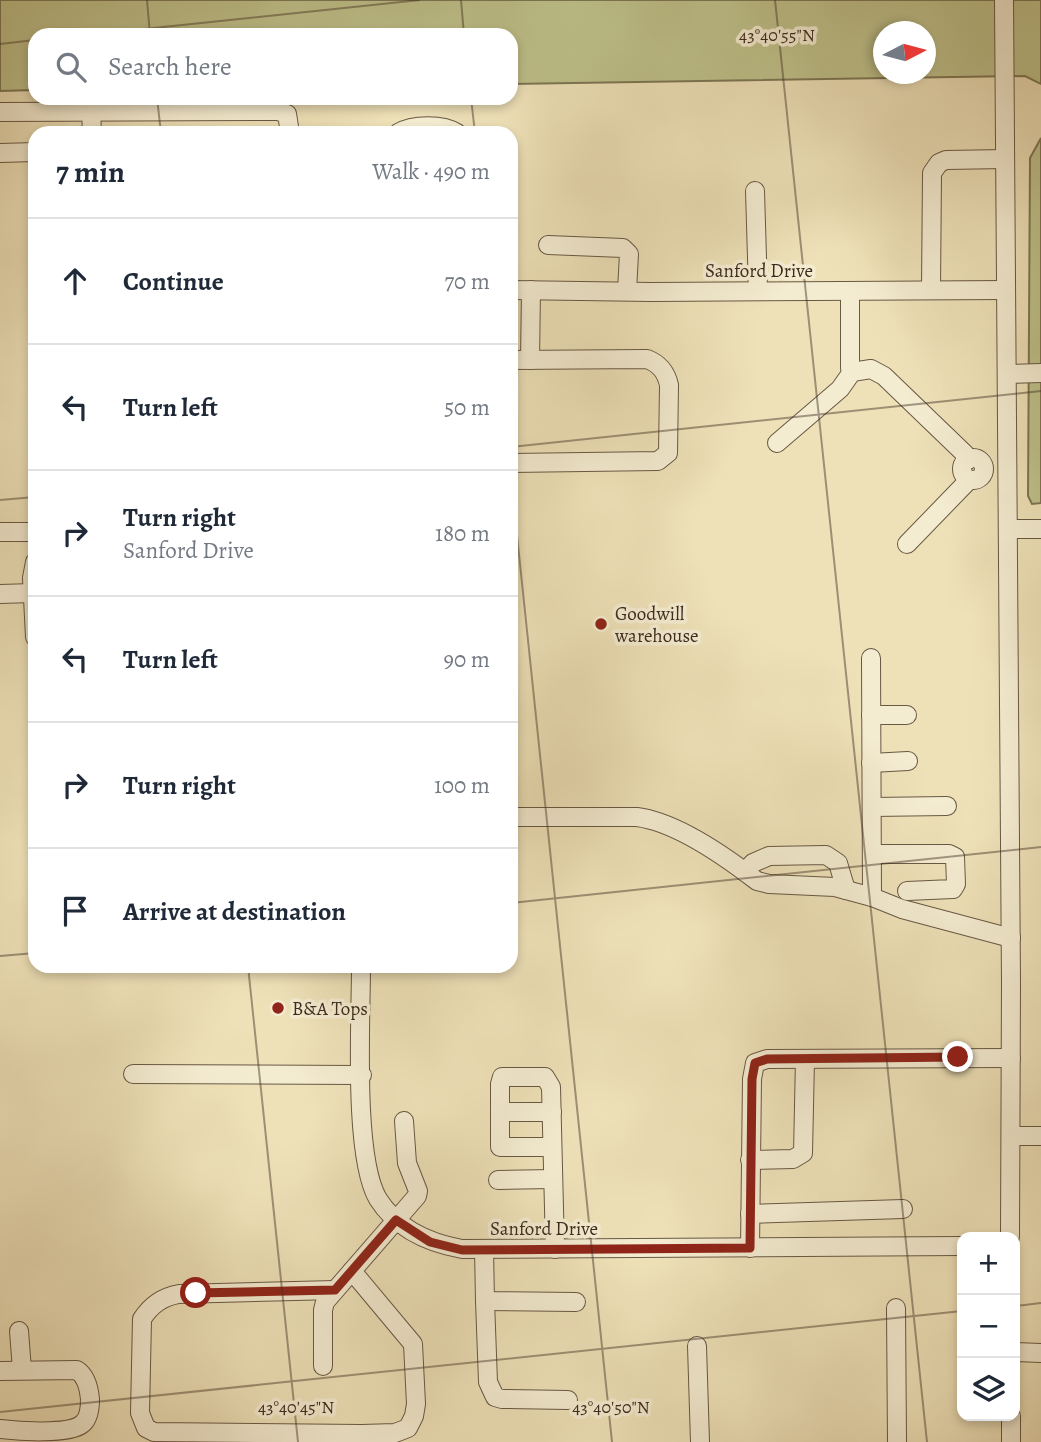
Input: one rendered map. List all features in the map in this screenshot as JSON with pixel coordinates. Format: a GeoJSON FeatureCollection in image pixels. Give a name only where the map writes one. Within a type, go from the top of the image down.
{"type":"FeatureCollection","features":[{"type":"Feature","properties":{"kind":"street"},"geometry":{"type":"LineString","coordinates":[[1004,0],[1011,938],[1010,1232]]}},
{"type":"Feature","properties":{"kind":"street"},"geometry":{"type":"LineString","coordinates":[[91,111],[92,126]]}},
{"type":"Feature","properties":{"kind":"street"},"geometry":{"type":"LineString","coordinates":[[0,112],[278,111],[287,114],[289,126]]}},
{"type":"Feature","properties":{"kind":"street"},"geometry":{"type":"LineString","coordinates":[[0,153],[28,152]]}},
{"type":"Feature","properties":{"kind":"street"},"geometry":{"type":"LineString","coordinates":[[931,290],[932,173],[939,163],[946,160],[1005,159]]}},
{"type":"Feature","properties":{"kind":"street"},"geometry":{"type":"LineString","coordinates":[[755,191],[758,291]]}},
{"type":"Feature","properties":{"kind":"street"},"geometry":{"type":"LineString","coordinates":[[548,246],[627,250],[627,292]]}},
{"type":"Feature","properties":{"kind":"street","name":"Sanford Drive"},"geometry":{"type":"LineString","coordinates":[[518,290],[1006,290]]}},
{"type":"Feature","properties":{"kind":"street"},"geometry":{"type":"LineString","coordinates":[[530,360],[531,290]]}},
{"type":"Feature","properties":{"kind":"street"},"geometry":{"type":"LineString","coordinates":[[850,290],[852,372]]}},
{"type":"Feature","properties":{"kind":"street"},"geometry":{"type":"LineString","coordinates":[[518,360],[647,359],[655,362],[666,376],[668,385],[668,453],[658,461],[518,463]]}},
{"type":"Feature","properties":{"kind":"street"},"geometry":{"type":"LineString","coordinates":[[777,443],[841,389],[852,372],[871,369],[884,376],[965,454],[968,460],[978,460],[976,475]]}},
{"type":"Feature","properties":{"kind":"street"},"geometry":{"type":"LineString","coordinates":[[1007,374],[1041,373]]}},
{"type":"Feature","properties":{"kind":"street"},"geometry":{"type":"LineString","coordinates":[[907,544],[976,475],[1008,470]]}},
{"type":"Feature","properties":{"kind":"street"},"geometry":{"type":"LineString","coordinates":[[1008,528],[1041,529]]}},
{"type":"Feature","properties":{"kind":"street"},"geometry":{"type":"LineString","coordinates":[[0,532],[28,532]]}},
{"type":"Feature","properties":{"kind":"street"},"geometry":{"type":"LineString","coordinates":[[0,594],[28,593]]}},
{"type":"Feature","properties":{"kind":"street"},"geometry":{"type":"LineString","coordinates":[[871,658],[872,897]]}},
{"type":"Feature","properties":{"kind":"street"},"geometry":{"type":"LineString","coordinates":[[871,715],[907,715]]}},
{"type":"Feature","properties":{"kind":"street"},"geometry":{"type":"LineString","coordinates":[[871,763],[908,761]]}},
{"type":"Feature","properties":{"kind":"street"},"geometry":{"type":"LineString","coordinates":[[872,807],[947,806]]}},
{"type":"Feature","properties":{"kind":"street"},"geometry":{"type":"LineString","coordinates":[[518,817],[651,819],[679,831],[757,881],[835,887],[902,909],[1011,938]]}},
{"type":"Feature","properties":{"kind":"street"},"geometry":{"type":"LineString","coordinates":[[872,854],[949,854],[955,857],[956,884],[953,889],[907,891]]}},
{"type":"Feature","properties":{"kind":"street"},"geometry":{"type":"LineString","coordinates":[[745,872],[753,863],[769,856],[826,855],[838,863],[846,890]]}},
{"type":"Feature","properties":{"kind":"street","name":"Sanford Drive"},"geometry":{"type":"LineString","coordinates":[[361,973],[366,1160],[376,1196],[396,1220],[430,1242],[462,1250],[957,1246]]}},
{"type":"Feature","properties":{"kind":"street"},"geometry":{"type":"LineString","coordinates":[[750,1248],[752,1079],[755,1063],[767,1059],[1011,1058]]}},
{"type":"Feature","properties":{"kind":"street"},"geometry":{"type":"LineString","coordinates":[[750,1160],[793,1159],[803,1153],[805,1059]]}},
{"type":"Feature","properties":{"kind":"street"},"geometry":{"type":"LineString","coordinates":[[133,1074],[362,1075]]}},
{"type":"Feature","properties":{"kind":"street"},"geometry":{"type":"LineString","coordinates":[[552,1147],[500,1147],[500,1084],[504,1076],[548,1079],[551,1087],[555,1249]]}},
{"type":"Feature","properties":{"kind":"street"},"geometry":{"type":"LineString","coordinates":[[500,1112],[552,1112]]}},
{"type":"Feature","properties":{"kind":"street"},"geometry":{"type":"LineString","coordinates":[[323,1366],[325,1302],[418,1191],[407,1163],[404,1121]]}},
{"type":"Feature","properties":{"kind":"street"},"geometry":{"type":"LineString","coordinates":[[1011,1136],[1041,1136]]}},
{"type":"Feature","properties":{"kind":"street"},"geometry":{"type":"LineString","coordinates":[[498,1181],[553,1179]]}},
{"type":"Feature","properties":{"kind":"street"},"geometry":{"type":"LineString","coordinates":[[750,1214],[903,1209]]}},
{"type":"Feature","properties":{"kind":"street"},"geometry":{"type":"LineString","coordinates":[[484,1249],[490,1391],[495,1397],[502,1399],[568,1400]]}},
{"type":"Feature","properties":{"kind":"street"},"geometry":{"type":"LineString","coordinates":[[335,1290],[187,1293],[161,1299],[148,1309],[142,1320],[140,1413],[146,1428],[155,1432],[362,1434],[395,1433],[408,1429],[416,1404],[413,1345],[352,1271]]}},
{"type":"Feature","properties":{"kind":"street"},"geometry":{"type":"LineString","coordinates":[[485,1301],[576,1302]]}},
{"type":"Feature","properties":{"kind":"street"},"geometry":{"type":"LineString","coordinates":[[896,1308],[897,1442]]}},
{"type":"Feature","properties":{"kind":"street"},"geometry":{"type":"LineString","coordinates":[[19,1331],[22,1370]]}},
{"type":"Feature","properties":{"kind":"street"},"geometry":{"type":"LineString","coordinates":[[697,1346],[701,1442]]}},
{"type":"Feature","properties":{"kind":"street"},"geometry":{"type":"LineString","coordinates":[[1020,1352],[1041,1353]]}},
{"type":"Feature","properties":{"kind":"street"},"geometry":{"type":"LineString","coordinates":[[0,1371],[77,1370],[84,1374],[90,1396],[88,1416],[82,1424],[70,1429],[0,1429]]}},
{"type":"Feature","properties":{"kind":"street"},"geometry":{"type":"LineString","coordinates":[[1011,1421],[1011,1442]]}},
{"type":"Feature","properties":{"kind":"green space"},"geometry":{"type":"Polygon","coordinates":[[[0,0],[1041,0],[1041,84],[1025,76],[936,77],[936,21],[873,21],[873,78],[518,84],[518,28],[28,28],[28,90],[0,91],[0,0]]]}},
{"type":"Feature","properties":{"kind":"green space"},"geometry":{"type":"Polygon","coordinates":[[[1041,138],[1041,503],[1032,504],[1028,496],[1030,158],[1041,138]]]}},
{"type":"Feature","properties":{"kind":"place","name":"Goodwill warehouse"},"geometry":{"type":"Point","coordinates":[601,624]}},
{"type":"Feature","properties":{"kind":"place","name":"B&A Tops"},"geometry":{"type":"Point","coordinates":[278,1008]}},
{"type":"Feature","properties":{"kind":"route"},"geometry":{"type":"LineString","coordinates":[[196,1293],[335,1290],[396,1220],[430,1242],[462,1250],[750,1248],[752,1079],[755,1063],[767,1059],[958,1057]]}}]}
